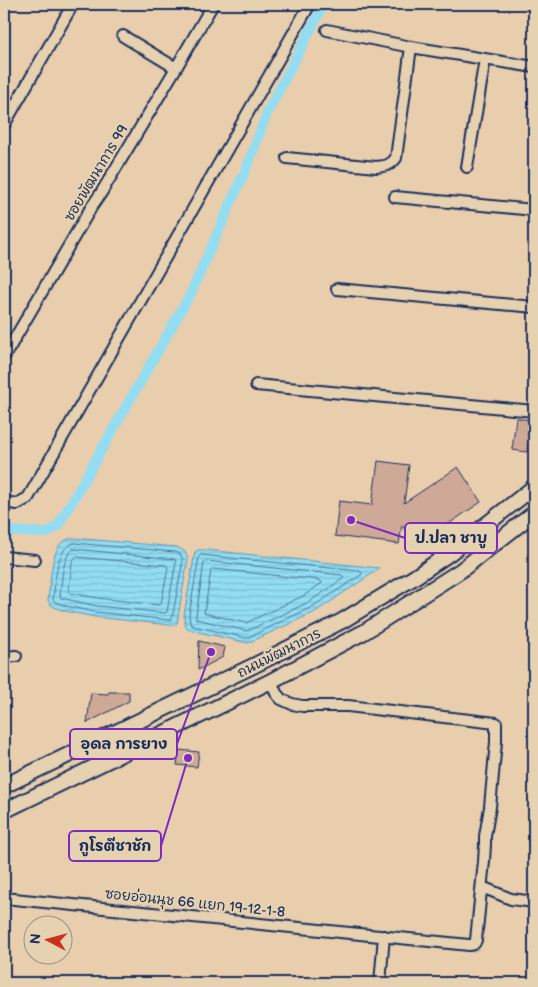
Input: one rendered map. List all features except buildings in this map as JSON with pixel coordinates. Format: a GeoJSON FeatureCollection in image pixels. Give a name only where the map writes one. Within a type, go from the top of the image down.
{"type":"FeatureCollection","features":[{"type":"Feature","properties":{"kind":"main road","name":"ถนนพัฒนาการ"},"geometry":{"type":"LineString","coordinates":[[4,786],[342,621],[450,553],[534,487]]}},
{"type":"Feature","properties":{"kind":"main road","name":"ถนนพัฒนาการ"},"geometry":{"type":"LineString","coordinates":[[4,811],[271,681],[364,632],[460,571],[534,513]]}},
{"type":"Feature","properties":{"kind":"street"},"geometry":{"type":"LineString","coordinates":[[4,125],[73,4]]}},
{"type":"Feature","properties":{"kind":"street","name":"ซอยพัฒนาการ 99"},"geometry":{"type":"LineString","coordinates":[[4,357],[213,4]]}},
{"type":"Feature","properties":{"kind":"street"},"geometry":{"type":"LineString","coordinates":[[4,502],[17,504],[28,498],[310,4]]}},
{"type":"Feature","properties":{"kind":"street"},"geometry":{"type":"LineString","coordinates":[[327,30],[411,47],[534,67]]}},
{"type":"Feature","properties":{"kind":"street"},"geometry":{"type":"LineString","coordinates":[[123,36],[176,68]]}},
{"type":"Feature","properties":{"kind":"street"},"geometry":{"type":"LineString","coordinates":[[287,158],[376,167],[392,163],[396,158],[411,47]]}},
{"type":"Feature","properties":{"kind":"street"},"geometry":{"type":"LineString","coordinates":[[467,167],[485,59]]}},
{"type":"Feature","properties":{"kind":"street"},"geometry":{"type":"LineString","coordinates":[[395,197],[534,210]]}},
{"type":"Feature","properties":{"kind":"street"},"geometry":{"type":"LineString","coordinates":[[337,289],[534,307]]}},
{"type":"Feature","properties":{"kind":"street"},"geometry":{"type":"LineString","coordinates":[[256,384],[534,411]]}},
{"type":"Feature","properties":{"kind":"street"},"geometry":{"type":"LineString","coordinates":[[4,557],[35,560]]}},
{"type":"Feature","properties":{"kind":"street"},"geometry":{"type":"LineString","coordinates":[[4,658],[16,656]]}},
{"type":"Feature","properties":{"kind":"street"},"geometry":{"type":"LineString","coordinates":[[271,681],[281,699],[302,706],[348,706],[496,723],[490,807],[484,836],[482,887],[511,899],[534,902]]}},
{"type":"Feature","properties":{"kind":"street","name":"ซอยอ่อนนุช 66 แยก 19-12-1-8"},"geometry":{"type":"LineString","coordinates":[[4,898],[473,945],[476,940],[482,887]]}},
{"type":"Feature","properties":{"kind":"street"},"geometry":{"type":"LineString","coordinates":[[380,983],[384,936]]}},
{"type":"Feature","properties":{"kind":"water"},"geometry":{"type":"Polygon","coordinates":[[[73,538],[177,547],[185,552],[188,559],[177,623],[170,625],[95,617],[65,611],[50,604],[48,600],[50,579],[56,551],[64,542],[73,538]]]}},
{"type":"Feature","properties":{"kind":"water"},"geometry":{"type":"Polygon","coordinates":[[[198,550],[379,568],[315,612],[248,643],[189,630],[185,625],[184,615],[195,552],[198,550]]]}},
{"type":"Feature","properties":{"kind":"waterway"},"geometry":{"type":"LineString","coordinates":[[4,531],[47,533],[58,526],[191,293],[249,162],[267,113],[324,4]]}},
{"type":"Feature","properties":{"kind":"place","name":"ป.ปลา ชาบู"},"geometry":{"type":"Point","coordinates":[351,520]}},
{"type":"Feature","properties":{"kind":"place","name":"อุดล การยาง"},"geometry":{"type":"Point","coordinates":[211,652]}},
{"type":"Feature","properties":{"kind":"place","name":"กูโรตีชาชัก"},"geometry":{"type":"Point","coordinates":[188,758]}}]}
